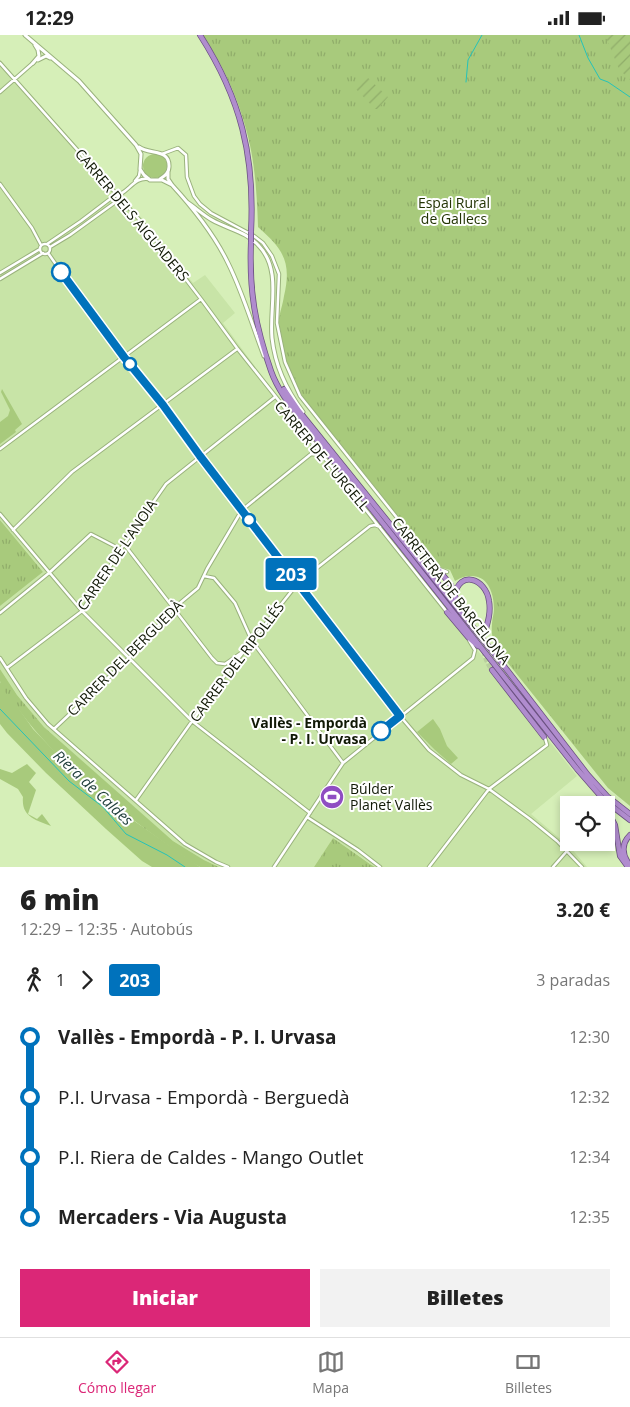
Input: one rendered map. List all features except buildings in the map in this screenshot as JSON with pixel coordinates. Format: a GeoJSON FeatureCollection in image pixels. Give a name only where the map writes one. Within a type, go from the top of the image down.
{"type":"FeatureCollection","features":[{"type":"Feature","properties":{"kind":"highway","name":"CARRETERA DE BARCELONA"},"geometry":{"type":"LineString","coordinates":[[200,35],[226,80],[243,128],[251,175],[250,270],[252,299],[258,328],[271,370],[286,399],[577,769],[604,800],[630,820]]}},
{"type":"Feature","properties":{"kind":"highway","name":"CARRETERA DE BARCELONA"},"geometry":{"type":"LineString","coordinates":[[269,364],[299,411],[314,427],[592,780],[606,796],[630,813]]}},
{"type":"Feature","properties":{"kind":"highway"},"geometry":{"type":"LineString","coordinates":[[437,568],[449,582],[465,618]]}},
{"type":"Feature","properties":{"kind":"highway"},"geometry":{"type":"LineString","coordinates":[[455,595],[457,587],[467,580],[474,580],[483,586],[490,604],[490,615],[485,632]]}},
{"type":"Feature","properties":{"kind":"highway"},"geometry":{"type":"LineString","coordinates":[[447,612],[468,637],[488,656]]}},
{"type":"Feature","properties":{"kind":"highway"},"geometry":{"type":"LineString","coordinates":[[492,670],[544,737]]}},
{"type":"Feature","properties":{"kind":"highway"},"geometry":{"type":"LineString","coordinates":[[577,769],[580,777],[597,796]]}},
{"type":"Feature","properties":{"kind":"highway"},"geometry":{"type":"LineString","coordinates":[[615,825],[620,855],[629,866]]}},
{"type":"Feature","properties":{"kind":"highway"},"geometry":{"type":"LineString","coordinates":[[629,866],[623,851],[625,842],[630,835]]}},
{"type":"Feature","properties":{"kind":"street"},"geometry":{"type":"LineString","coordinates":[[25,35],[79,81],[136,145],[141,154],[139,176],[134,182],[118,196],[114,196],[47,244],[42,245]]}},
{"type":"Feature","properties":{"kind":"street"},"geometry":{"type":"LineString","coordinates":[[32,41],[38,50],[39,56],[33,63]]}},
{"type":"Feature","properties":{"kind":"street"},"geometry":{"type":"LineString","coordinates":[[0,92],[41,57],[46,56],[54,59]]}},
{"type":"Feature","properties":{"kind":"street","name":"CARRER DELS AIGUADERS"},"geometry":{"type":"LineString","coordinates":[[0,63],[145,226],[275,397]]}},
{"type":"Feature","properties":{"kind":"street"},"geometry":{"type":"LineString","coordinates":[[136,145],[144,150],[162,154],[178,148],[186,155],[187,177],[194,196],[200,204],[211,213],[254,236],[263,243],[272,256],[279,274],[277,323],[285,362],[300,396],[437,568],[447,572]]}},
{"type":"Feature","properties":{"kind":"street"},"geometry":{"type":"LineString","coordinates":[[171,151],[168,161],[168,179],[205,224],[229,263],[271,370]]}},
{"type":"Feature","properties":{"kind":"street"},"geometry":{"type":"LineString","coordinates":[[141,160],[145,155],[152,152]]}},
{"type":"Feature","properties":{"kind":"street"},"geometry":{"type":"LineString","coordinates":[[162,154],[168,161]]}},
{"type":"Feature","properties":{"kind":"street"},"geometry":{"type":"LineString","coordinates":[[140,169],[150,179]]}},
{"type":"Feature","properties":{"kind":"street"},"geometry":{"type":"LineString","coordinates":[[160,179],[168,172]]}},
{"type":"Feature","properties":{"kind":"street"},"geometry":{"type":"LineString","coordinates":[[134,182],[144,178],[160,179],[172,185]]}},
{"type":"Feature","properties":{"kind":"street"},"geometry":{"type":"LineString","coordinates":[[0,184],[42,245]]}},
{"type":"Feature","properties":{"kind":"street"},"geometry":{"type":"LineString","coordinates":[[48,253],[50,247],[117,201],[118,196]]}},
{"type":"Feature","properties":{"kind":"street"},"geometry":{"type":"LineString","coordinates":[[187,202],[210,219],[254,240],[268,257],[272,275],[271,322],[275,353],[287,387],[314,427]]}},
{"type":"Feature","properties":{"kind":"street"},"geometry":{"type":"LineString","coordinates":[[47,244],[50,247]]}},
{"type":"Feature","properties":{"kind":"street"},"geometry":{"type":"LineString","coordinates":[[0,273],[40,249],[42,245]]}},
{"type":"Feature","properties":{"kind":"street"},"geometry":{"type":"LineString","coordinates":[[40,249],[43,253]]}},
{"type":"Feature","properties":{"kind":"street"},"geometry":{"type":"LineString","coordinates":[[0,279],[43,253],[48,253]]}},
{"type":"Feature","properties":{"kind":"street"},"geometry":{"type":"LineString","coordinates":[[48,253],[124,357],[163,405],[400,716],[429,750],[461,775],[489,789],[560,844]]}},
{"type":"Feature","properties":{"kind":"street"},"geometry":{"type":"LineString","coordinates":[[0,449],[201,299]]}},
{"type":"Feature","properties":{"kind":"street"},"geometry":{"type":"LineString","coordinates":[[13,530],[72,472],[237,349]]}},
{"type":"Feature","properties":{"kind":"street","name":"CARRER DE L'URGELL"},"geometry":{"type":"LineString","coordinates":[[200,456],[275,397],[474,647],[475,653],[470,660],[400,716]]}},
{"type":"Feature","properties":{"kind":"street"},"geometry":{"type":"LineString","coordinates":[[313,443],[311,454],[323,455]]}},
{"type":"Feature","properties":{"kind":"street","name":"CARRER DEL BERGUEDÀ"},"geometry":{"type":"LineString","coordinates":[[54,729],[128,658],[174,608],[198,588],[242,510],[311,454]]}},
{"type":"Feature","properties":{"kind":"street","name":"CARRER DE L'ANOIA"},"geometry":{"type":"LineString","coordinates":[[7,668],[82,611],[120,549],[166,483],[200,456]]}},
{"type":"Feature","properties":{"kind":"street"},"geometry":{"type":"LineString","coordinates":[[0,514],[82,611],[192,721],[310,813]]}},
{"type":"Feature","properties":{"kind":"street","name":"CARRER DEL RIPOLLÉS"},"geometry":{"type":"LineString","coordinates":[[136,800],[222,679],[298,583],[370,526],[380,527]]}},
{"type":"Feature","properties":{"kind":"street"},"geometry":{"type":"LineString","coordinates":[[0,613],[49,573],[91,533],[120,549]]}},
{"type":"Feature","properties":{"kind":"street"},"geometry":{"type":"LineString","coordinates":[[124,544],[217,663],[224,664],[244,651]]}},
{"type":"Feature","properties":{"kind":"street"},"geometry":{"type":"LineString","coordinates":[[204,576],[214,577],[235,603],[252,641],[343,763]]}},
{"type":"Feature","properties":{"kind":"street"},"geometry":{"type":"LineString","coordinates":[[0,658],[26,698],[48,724],[185,844],[228,867]]}},
{"type":"Feature","properties":{"kind":"street"},"geometry":{"type":"LineString","coordinates":[[274,867],[343,763],[400,716]]}},
{"type":"Feature","properties":{"kind":"street"},"geometry":{"type":"LineString","coordinates":[[429,867],[489,789],[547,745],[544,737]]}},
{"type":"Feature","properties":{"kind":"street"},"geometry":{"type":"LineString","coordinates":[[307,817],[358,850],[380,867]]}},
{"type":"Feature","properties":{"kind":"street"},"geometry":{"type":"LineString","coordinates":[[553,867],[567,851],[582,867]]}},
{"type":"Feature","properties":{"kind":"shaded area"},"geometry":{"type":"Polygon","coordinates":[[[0,60],[113,188],[118,191],[193,283],[205,275],[235,313],[223,323],[256,368],[577,776],[531,814],[560,839],[560,851],[573,851],[587,867],[375,867],[333,838],[314,867],[219,867],[204,860],[173,841],[44,727],[17,695],[0,669],[0,606],[43,572],[0,520],[0,60]]]}},
{"type":"Feature","properties":{"kind":"green space","name":"Espai Rural de Gallecs"},"geometry":{"type":"Polygon","coordinates":[[[203,35],[630,35],[630,806],[608,788],[495,647],[492,630],[494,604],[492,593],[487,583],[473,576],[455,581],[450,570],[439,567],[319,419],[296,385],[287,362],[279,322],[286,284],[286,265],[274,242],[258,227],[253,165],[246,129],[228,80],[203,35]]]}},
{"type":"Feature","properties":{"kind":"green space"},"geometry":{"type":"Polygon","coordinates":[[[605,35],[630,35],[630,80],[619,69],[605,35]]]}},
{"type":"Feature","properties":{"kind":"green space"},"geometry":{"type":"Polygon","coordinates":[[[365,75],[388,97],[378,109],[375,109],[353,86],[365,75]]]}},
{"type":"Feature","properties":{"kind":"green space"},"geometry":{"type":"Polygon","coordinates":[[[155,154],[163,158],[167,166],[163,174],[155,178],[147,174],[143,166],[147,158],[155,154]]]}},
{"type":"Feature","properties":{"kind":"green space"},"geometry":{"type":"Polygon","coordinates":[[[2,389],[22,424],[15,430],[16,432],[0,444],[0,422],[8,416],[10,410],[1,392],[2,389]]]}},
{"type":"Feature","properties":{"kind":"green space"},"geometry":{"type":"Polygon","coordinates":[[[0,520],[43,572],[0,606],[0,520]]]}},
{"type":"Feature","properties":{"kind":"green space"},"geometry":{"type":"Polygon","coordinates":[[[0,669],[17,695],[44,727],[173,841],[219,867],[200,867],[193,863],[145,829],[98,792],[54,752],[34,730],[6,694],[0,681],[0,669]]]}},
{"type":"Feature","properties":{"kind":"green space"},"geometry":{"type":"Polygon","coordinates":[[[0,682],[33,729],[64,761],[120,811],[200,867],[152,867],[142,861],[106,829],[46,773],[0,724],[0,682]]]}},
{"type":"Feature","properties":{"kind":"green space"},"geometry":{"type":"Polygon","coordinates":[[[433,719],[440,729],[447,746],[458,758],[451,764],[417,732],[433,719]]]}},
{"type":"Feature","properties":{"kind":"green space"},"geometry":{"type":"Polygon","coordinates":[[[27,764],[36,773],[29,782],[36,790],[28,814],[24,809],[23,797],[18,789],[0,779],[0,769],[12,773],[27,764]]]}},
{"type":"Feature","properties":{"kind":"green space"},"geometry":{"type":"Polygon","coordinates":[[[28,814],[37,819],[42,814],[51,826],[40,822],[28,814]]]}},
{"type":"Feature","properties":{"kind":"green space"},"geometry":{"type":"Polygon","coordinates":[[[333,838],[370,864],[375,867],[314,867],[333,838]]]}},
{"type":"Feature","properties":{"kind":"waterway"},"geometry":{"type":"LineString","coordinates":[[466,82],[468,60],[482,35]]}},
{"type":"Feature","properties":{"kind":"waterway"},"geometry":{"type":"LineString","coordinates":[[579,35],[588,58],[600,79],[608,82],[630,97]]}},
{"type":"Feature","properties":{"kind":"waterway","name":"Riera de Caldes"},"geometry":{"type":"LineString","coordinates":[[0,709],[69,781],[103,807],[126,834],[167,855],[185,867]]}},
{"type":"Feature","properties":{"kind":"tunnel"},"geometry":{"type":"LineString","coordinates":[[485,632],[484,652],[492,670]]}},
{"type":"Feature","properties":{"kind":"bus line","name":"203"},"geometry":{"type":"LineString","coordinates":[[61,272],[82,302],[400,716],[381,731]]}},
{"type":"Feature","properties":{"kind":"place","name":"Vallès - Empordà - P. I. Urvasa"},"geometry":{"type":"Point","coordinates":[381,731]}},
{"type":"Feature","properties":{"kind":"place","name":"Búlder Planet Vallès"},"geometry":{"type":"Point","coordinates":[332,797]}}]}
